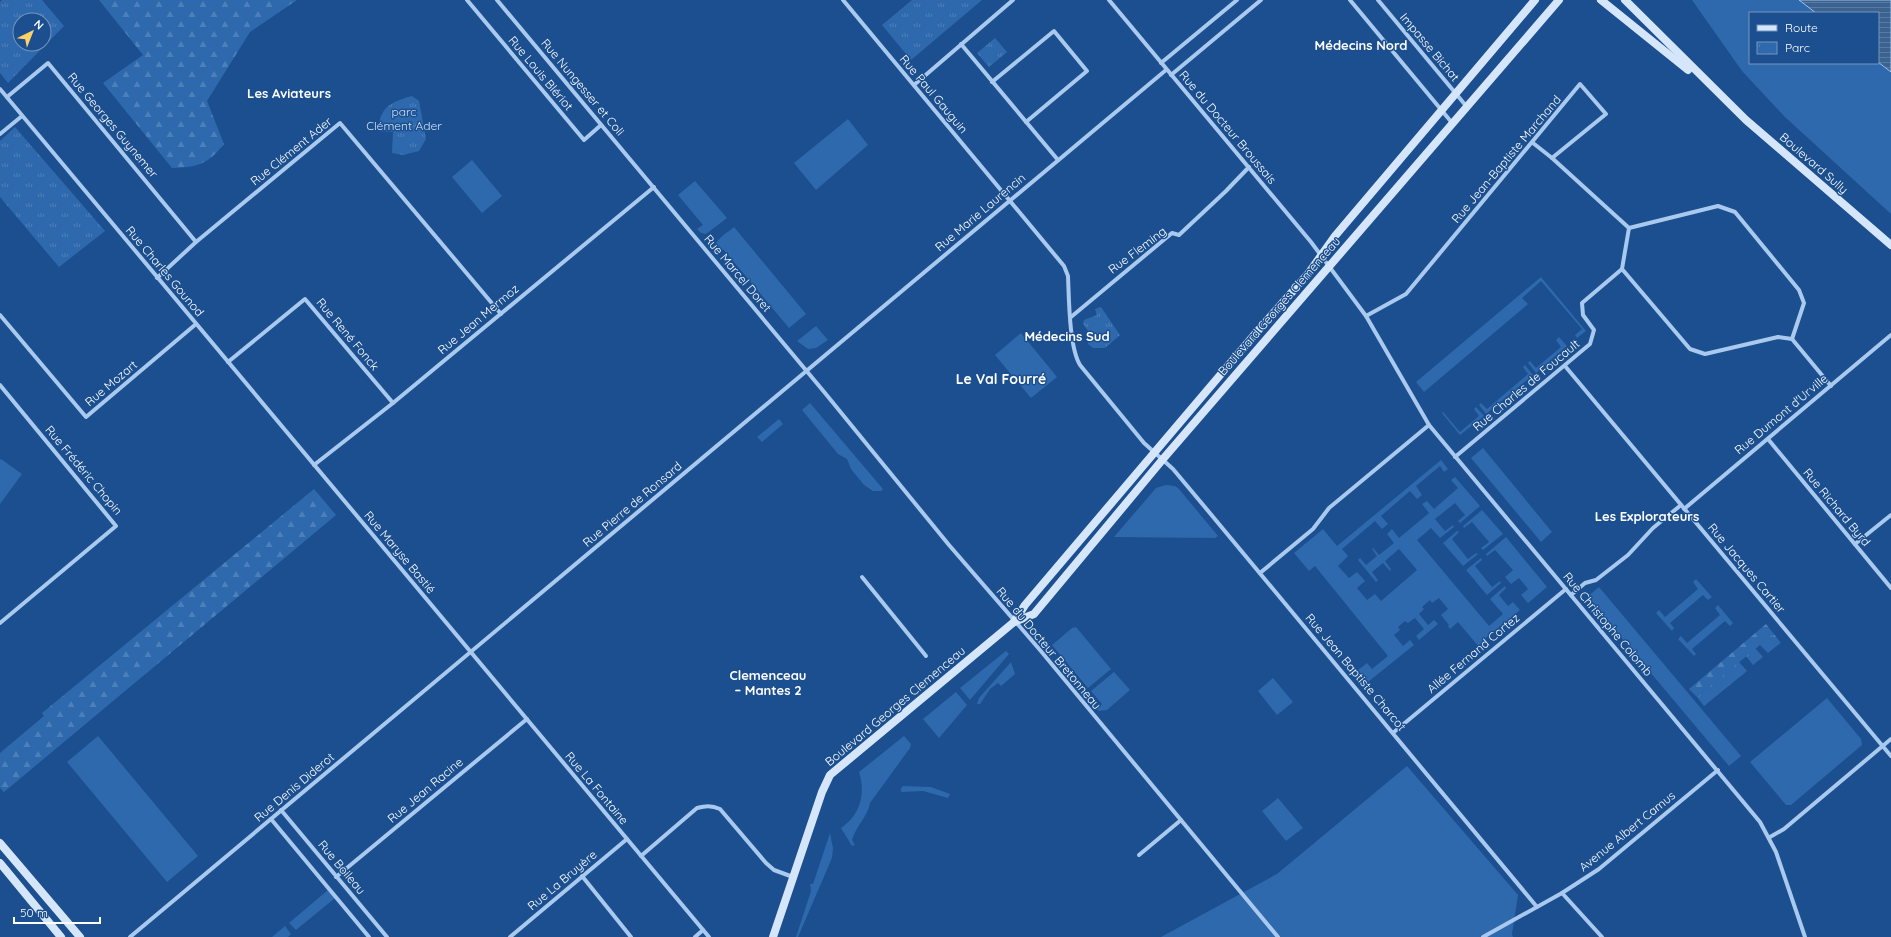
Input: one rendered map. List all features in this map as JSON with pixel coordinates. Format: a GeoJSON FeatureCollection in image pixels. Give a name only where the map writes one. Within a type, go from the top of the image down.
{"type":"FeatureCollection","features":[{"type":"Feature","properties":{"kind":"main road","name":"Boulevard Georges Clemenceau"},"geometry":{"type":"LineString","coordinates":[[773,937],[822,792],[830,775],[1014,622],[1025,605],[1255,334],[1308,274],[1335,236],[1535,0]]}},
{"type":"Feature","properties":{"kind":"main road","name":"Boulevard Georges Clemenceau"},"geometry":{"type":"LineString","coordinates":[[1014,622],[1034,614],[1163,459],[1559,0]]}},
{"type":"Feature","properties":{"kind":"main road","name":"Boulevard Sully"},"geometry":{"type":"LineString","coordinates":[[1601,0],[1722,97]]}},
{"type":"Feature","properties":{"kind":"main road","name":"Boulevard Sully"},"geometry":{"type":"LineString","coordinates":[[1625,0],[1752,125],[1891,245]]}},
{"type":"Feature","properties":{"kind":"main road"},"geometry":{"type":"LineString","coordinates":[[0,843],[80,937]]}},
{"type":"Feature","properties":{"kind":"main road"},"geometry":{"type":"LineString","coordinates":[[0,863],[61,937]]}},
{"type":"Feature","properties":{"kind":"street","name":"Rue Louis Blériot"},"geometry":{"type":"LineString","coordinates":[[467,0],[584,140],[601,125]]}},
{"type":"Feature","properties":{"kind":"street","name":"Rue Nungesser et Coli"},"geometry":{"type":"LineString","coordinates":[[497,0],[654,187]]}},
{"type":"Feature","properties":{"kind":"street","name":"Rue Paul Gauguin"},"geometry":{"type":"LineString","coordinates":[[843,0],[1067,271],[1070,317]]}},
{"type":"Feature","properties":{"kind":"street"},"geometry":{"type":"LineString","coordinates":[[914,85],[1013,0]]}},
{"type":"Feature","properties":{"kind":"street","name":"Rue du Docteur Broussais"},"geometry":{"type":"LineString","coordinates":[[1109,0],[1166,70],[1249,167],[1330,267]]}},
{"type":"Feature","properties":{"kind":"street"},"geometry":{"type":"LineString","coordinates":[[1161,63],[1237,0]]}},
{"type":"Feature","properties":{"kind":"street"},"geometry":{"type":"LineString","coordinates":[[1171,75],[1261,0]]}},
{"type":"Feature","properties":{"kind":"street"},"geometry":{"type":"LineString","coordinates":[[1350,0],[1453,124]]}},
{"type":"Feature","properties":{"kind":"street","name":"Impasse Bichat"},"geometry":{"type":"LineString","coordinates":[[1378,0],[1467,107]]}},
{"type":"Feature","properties":{"kind":"street"},"geometry":{"type":"LineString","coordinates":[[992,82],[1054,31],[1087,71],[1026,122]]}},
{"type":"Feature","properties":{"kind":"street"},"geometry":{"type":"LineString","coordinates":[[961,44],[1058,160]]}},
{"type":"Feature","properties":{"kind":"street","name":"Rue Georges Guynemer"},"geometry":{"type":"LineString","coordinates":[[6,97],[48,63],[196,242]]}},
{"type":"Feature","properties":{"kind":"street","name":"Rue Marie Laurencin"},"geometry":{"type":"LineString","coordinates":[[806,371],[1166,70]]}},
{"type":"Feature","properties":{"kind":"street","name":"Rue Jean-Baptiste Marchand"},"geometry":{"type":"LineString","coordinates":[[1366,316],[1406,294],[1533,143],[1580,84],[1606,114],[1552,158]]}},
{"type":"Feature","properties":{"kind":"street","name":"Rue Charles Gounod"},"geometry":{"type":"LineString","coordinates":[[0,89],[314,465]]}},
{"type":"Feature","properties":{"kind":"street"},"geometry":{"type":"LineString","coordinates":[[0,134],[22,116]]}},
{"type":"Feature","properties":{"kind":"street","name":"Rue Clément Ader"},"geometry":{"type":"LineString","coordinates":[[157,278],[196,242],[340,123],[501,314]]}},
{"type":"Feature","properties":{"kind":"street"},"geometry":{"type":"LineString","coordinates":[[1533,143],[1552,158],[1629,228]]}},
{"type":"Feature","properties":{"kind":"street","name":"Rue Fleming"},"geometry":{"type":"LineString","coordinates":[[1070,317],[1172,233],[1179,235],[1249,167]]}},
{"type":"Feature","properties":{"kind":"street","name":"Rue Jean Mermoz"},"geometry":{"type":"LineString","coordinates":[[314,465],[393,403],[654,187]]}},
{"type":"Feature","properties":{"kind":"street","name":"Rue Marcel Doret"},"geometry":{"type":"LineString","coordinates":[[654,187],[806,371]]}},
{"type":"Feature","properties":{"kind":"street"},"geometry":{"type":"LineString","coordinates":[[1629,228],[1718,206],[1735,212],[1799,290],[1804,303],[1792,339]]}},
{"type":"Feature","properties":{"kind":"street"},"geometry":{"type":"LineString","coordinates":[[1629,228],[1622,269],[1690,349],[1705,354],[1778,337],[1792,339],[1831,386]]}},
{"type":"Feature","properties":{"kind":"street"},"geometry":{"type":"LineString","coordinates":[[1260,573],[1314,529],[1329,508],[1429,424],[1366,316],[1330,267]]}},
{"type":"Feature","properties":{"kind":"street","name":"Rue Charles de Foucault"},"geometry":{"type":"LineString","coordinates":[[1455,457],[1586,347],[1592,339],[1594,330],[1583,315],[1582,303],[1622,269]]}},
{"type":"Feature","properties":{"kind":"street","name":"Rue René Fonck"},"geometry":{"type":"LineString","coordinates":[[228,362],[305,299],[393,403]]}},
{"type":"Feature","properties":{"kind":"street","name":"Rue Mozart"},"geometry":{"type":"LineString","coordinates":[[0,315],[86,417],[196,324]]}},
{"type":"Feature","properties":{"kind":"street","name":"Rue Jean Baptiste Charcot"},"geometry":{"type":"LineString","coordinates":[[1070,317],[1076,359],[1144,443],[1173,469],[1394,732],[1537,907]]}},
{"type":"Feature","properties":{"kind":"street","name":"Rue Dumont d'Urville"},"geometry":{"type":"LineString","coordinates":[[1684,509],[1891,335]]}},
{"type":"Feature","properties":{"kind":"street","name":"Rue Jacques Cartier"},"geometry":{"type":"LineString","coordinates":[[1565,366],[1891,756]]}},
{"type":"Feature","properties":{"kind":"street","name":"Rue du Docteur Bretonneau"},"geometry":{"type":"LineString","coordinates":[[806,371],[949,545],[1278,937]]}},
{"type":"Feature","properties":{"kind":"street","name":"Rue Pierre de Ronsard"},"geometry":{"type":"LineString","coordinates":[[470,652],[806,371]]}},
{"type":"Feature","properties":{"kind":"street","name":"Rue Frédéric Chopin"},"geometry":{"type":"LineString","coordinates":[[0,385],[116,526],[0,623]]}},
{"type":"Feature","properties":{"kind":"street","name":"Rue Christophe Colomb"},"geometry":{"type":"LineString","coordinates":[[1429,424],[1760,822],[1770,837],[1776,852],[1805,937]]}},
{"type":"Feature","properties":{"kind":"street","name":"Rue Richard Byrd"},"geometry":{"type":"LineString","coordinates":[[1768,439],[1891,588]]}},
{"type":"Feature","properties":{"kind":"street","name":"Rue Maryse Bastié"},"geometry":{"type":"LineString","coordinates":[[314,465],[470,652]]}},
{"type":"Feature","properties":{"kind":"street"},"geometry":{"type":"LineString","coordinates":[[1571,595],[1586,583],[1596,580],[1628,555],[1653,528],[1681,505]]}},
{"type":"Feature","properties":{"kind":"street"},"geometry":{"type":"LineString","coordinates":[[1855,544],[1891,514]]}},
{"type":"Feature","properties":{"kind":"street"},"geometry":{"type":"LineString","coordinates":[[862,577],[926,656]]}},
{"type":"Feature","properties":{"kind":"street","name":"Allée Fernand Cortez"},"geometry":{"type":"LineString","coordinates":[[1394,732],[1566,589]]}},
{"type":"Feature","properties":{"kind":"street","name":"Rue La Fontaine"},"geometry":{"type":"LineString","coordinates":[[470,652],[709,937]]}},
{"type":"Feature","properties":{"kind":"street","name":"Rue Denis Diderot"},"geometry":{"type":"LineString","coordinates":[[130,937],[470,652]]}},
{"type":"Feature","properties":{"kind":"street","name":"Rue Jean Racine"},"geometry":{"type":"LineString","coordinates":[[336,877],[527,719]]}},
{"type":"Feature","properties":{"kind":"street"},"geometry":{"type":"LineString","coordinates":[[1770,837],[1784,829],[1891,739]]}},
{"type":"Feature","properties":{"kind":"street","name":"Avenue Albert Camus"},"geometry":{"type":"LineString","coordinates":[[1483,937],[1562,893],[1599,869],[1718,770]]}},
{"type":"Feature","properties":{"kind":"street"},"geometry":{"type":"LineString","coordinates":[[641,856],[697,808],[714,806],[720,809],[774,870],[794,877]]}},
{"type":"Feature","properties":{"kind":"street","name":"Rue Boileau"},"geometry":{"type":"LineString","coordinates":[[281,810],[387,937]]}},
{"type":"Feature","properties":{"kind":"street"},"geometry":{"type":"LineString","coordinates":[[271,819],[369,937]]}},
{"type":"Feature","properties":{"kind":"street"},"geometry":{"type":"LineString","coordinates":[[1139,855],[1181,820]]}},
{"type":"Feature","properties":{"kind":"street","name":"Rue La Bruyère"},"geometry":{"type":"LineString","coordinates":[[510,937],[627,839]]}},
{"type":"Feature","properties":{"kind":"street"},"geometry":{"type":"LineString","coordinates":[[582,876],[631,937]]}},
{"type":"Feature","properties":{"kind":"street"},"geometry":{"type":"LineString","coordinates":[[1562,893],[1602,937]]}},
{"type":"Feature","properties":{"kind":"street"},"geometry":{"type":"LineString","coordinates":[[695,937],[703,930]]}},
{"type":"Feature","properties":{"kind":"green space"},"geometry":{"type":"Polygon","coordinates":[[[2,0],[42,0],[64,26],[52,38],[52,12],[12,12],[12,52],[38,52],[8,83],[0,73],[0,2],[2,0]]]}},
{"type":"Feature","properties":{"kind":"green space"},"geometry":{"type":"Polygon","coordinates":[[[99,0],[297,0],[250,32],[207,101],[224,144],[207,161],[201,164],[189,167],[172,168],[103,83],[143,55],[99,0]]]}},
{"type":"Feature","properties":{"kind":"green space"},"geometry":{"type":"Polygon","coordinates":[[[912,0],[982,0],[911,60],[882,25],[912,0]]]}},
{"type":"Feature","properties":{"kind":"green space"},"geometry":{"type":"Polygon","coordinates":[[[1692,0],[1799,0],[1815,12],[1749,12],[1749,64],[1879,64],[1879,63],[1891,72],[1891,214],[1785,117],[1742,71],[1692,0]]]}},
{"type":"Feature","properties":{"kind":"green space"},"geometry":{"type":"Polygon","coordinates":[[[995,38],[1007,52],[989,67],[977,53],[995,38]]]}},
{"type":"Feature","properties":{"kind":"green space","name":"parc Clément Ader"},"geometry":{"type":"Polygon","coordinates":[[[412,96],[419,101],[426,139],[419,151],[403,155],[392,153],[393,132],[378,131],[381,116],[392,103],[412,96]]]}},
{"type":"Feature","properties":{"kind":"green space"},"geometry":{"type":"Polygon","coordinates":[[[848,119],[868,145],[816,190],[794,163],[848,119]]]}},
{"type":"Feature","properties":{"kind":"green space"},"geometry":{"type":"Polygon","coordinates":[[[15,127],[105,231],[59,267],[0,197],[0,141],[15,127]]]}},
{"type":"Feature","properties":{"kind":"green space"},"geometry":{"type":"Polygon","coordinates":[[[472,160],[502,196],[482,213],[452,177],[472,160]]]}},
{"type":"Feature","properties":{"kind":"green space"},"geometry":{"type":"Polygon","coordinates":[[[695,181],[727,218],[706,234],[701,233],[697,229],[703,225],[678,195],[695,181]]]}},
{"type":"Feature","properties":{"kind":"green space"},"geometry":{"type":"Polygon","coordinates":[[[734,227],[806,314],[789,328],[723,249],[717,254],[715,246],[717,242],[723,235],[734,227]]]}},
{"type":"Feature","properties":{"kind":"green space"},"geometry":{"type":"Polygon","coordinates":[[[1541,277],[1586,331],[1577,338],[1575,335],[1582,329],[1541,281],[1522,298],[1528,304],[1424,392],[1416,382],[1541,277]]]}},
{"type":"Feature","properties":{"kind":"green space"},"geometry":{"type":"Polygon","coordinates":[[[1101,307],[1120,335],[1105,348],[1093,348],[1088,344],[1089,332],[1083,324],[1084,320],[1097,315],[1095,309],[1101,307]]]}},
{"type":"Feature","properties":{"kind":"green space"},"geometry":{"type":"Polygon","coordinates":[[[816,326],[828,340],[816,348],[808,349],[797,341],[816,326]]]}},
{"type":"Feature","properties":{"kind":"green space"},"geometry":{"type":"Polygon","coordinates":[[[1021,333],[1057,377],[1031,398],[995,355],[1021,333]]]}},
{"type":"Feature","properties":{"kind":"green space"},"geometry":{"type":"Polygon","coordinates":[[[1559,337],[1567,346],[1536,373],[1528,363],[1530,361],[1536,368],[1561,347],[1556,340],[1559,337]]]}},
{"type":"Feature","properties":{"kind":"green space"},"geometry":{"type":"Polygon","coordinates":[[[1525,365],[1533,375],[1486,414],[1479,405],[1481,403],[1487,409],[1528,374],[1523,367],[1525,365]]]}},
{"type":"Feature","properties":{"kind":"green space"},"geometry":{"type":"Polygon","coordinates":[[[810,403],[883,489],[881,491],[873,491],[864,485],[851,469],[847,459],[838,454],[802,410],[810,403]]]}},
{"type":"Feature","properties":{"kind":"green space"},"geometry":{"type":"Polygon","coordinates":[[[1476,407],[1484,416],[1460,435],[1442,413],[1443,412],[1460,432],[1479,416],[1474,409],[1476,407]]]}},
{"type":"Feature","properties":{"kind":"green space"},"geometry":{"type":"Polygon","coordinates":[[[779,419],[783,424],[762,442],[757,437],[779,419]]]}},
{"type":"Feature","properties":{"kind":"green space"},"geometry":{"type":"Polygon","coordinates":[[[1483,448],[1552,532],[1541,542],[1471,458],[1483,448]]]}},
{"type":"Feature","properties":{"kind":"green space"},"geometry":{"type":"Polygon","coordinates":[[[1,459],[22,474],[0,504],[0,460],[1,459]]]}},
{"type":"Feature","properties":{"kind":"green space"},"geometry":{"type":"Polygon","coordinates":[[[1441,460],[1448,469],[1444,472],[1440,466],[1416,486],[1422,495],[1417,499],[1410,491],[1381,516],[1388,524],[1382,529],[1375,521],[1342,549],[1348,556],[1338,566],[1349,578],[1357,572],[1365,581],[1357,588],[1367,600],[1375,594],[1381,601],[1417,570],[1399,549],[1385,561],[1391,569],[1390,571],[1383,563],[1372,572],[1378,580],[1376,582],[1358,560],[1360,558],[1366,565],[1377,556],[1372,549],[1373,548],[1379,555],[1394,543],[1387,534],[1392,529],[1399,538],[1429,513],[1422,504],[1427,501],[1434,509],[1458,488],[1451,480],[1455,477],[1480,506],[1460,523],[1458,521],[1465,515],[1455,503],[1435,519],[1445,531],[1453,525],[1454,527],[1440,538],[1431,528],[1417,540],[1489,626],[1503,614],[1490,599],[1505,586],[1506,588],[1499,595],[1508,606],[1513,602],[1520,610],[1482,641],[1484,644],[1479,647],[1458,622],[1450,629],[1448,626],[1449,625],[1441,615],[1448,609],[1439,598],[1432,603],[1430,600],[1422,607],[1424,609],[1419,614],[1428,625],[1434,620],[1438,624],[1419,640],[1416,636],[1424,629],[1415,618],[1408,623],[1405,621],[1398,627],[1400,630],[1394,635],[1403,646],[1410,640],[1414,645],[1368,682],[1358,670],[1367,663],[1372,669],[1388,656],[1315,566],[1309,571],[1294,553],[1323,529],[1337,546],[1441,460]]]}},
{"type":"Feature","properties":{"kind":"green space"},"geometry":{"type":"Polygon","coordinates":[[[1166,485],[1175,486],[1179,489],[1218,536],[1215,538],[1114,537],[1156,488],[1166,485]]]}},
{"type":"Feature","properties":{"kind":"green space"},"geometry":{"type":"Polygon","coordinates":[[[314,489],[336,515],[4,792],[0,788],[0,753],[44,716],[42,713],[314,489]]]}},
{"type":"Feature","properties":{"kind":"green space"},"geometry":{"type":"Polygon","coordinates":[[[1482,510],[1503,534],[1483,550],[1481,548],[1489,542],[1472,522],[1464,528],[1463,526],[1482,510]]]}},
{"type":"Feature","properties":{"kind":"green space"},"geometry":{"type":"Polygon","coordinates":[[[1457,531],[1459,532],[1452,539],[1468,559],[1476,553],[1478,554],[1463,566],[1443,543],[1457,531]]]}},
{"type":"Feature","properties":{"kind":"green space"},"geometry":{"type":"Polygon","coordinates":[[[1506,537],[1547,587],[1528,603],[1521,595],[1528,589],[1519,578],[1511,584],[1505,577],[1513,570],[1495,550],[1487,556],[1486,554],[1506,537]]]}},
{"type":"Feature","properties":{"kind":"green space"},"geometry":{"type":"Polygon","coordinates":[[[1481,558],[1482,560],[1475,566],[1492,587],[1500,581],[1501,583],[1487,595],[1466,570],[1481,558]]]}},
{"type":"Feature","properties":{"kind":"green space"},"geometry":{"type":"Polygon","coordinates":[[[1696,579],[1712,597],[1708,600],[1703,595],[1670,623],[1674,628],[1672,631],[1656,613],[1659,610],[1665,617],[1698,589],[1693,582],[1696,579]]]}},
{"type":"Feature","properties":{"kind":"green space"},"geometry":{"type":"Polygon","coordinates":[[[1599,587],[1741,756],[1729,766],[1587,597],[1599,587]]]}},
{"type":"Feature","properties":{"kind":"green space"},"geometry":{"type":"Polygon","coordinates":[[[1718,605],[1733,623],[1730,626],[1725,621],[1692,649],[1696,654],[1694,656],[1678,639],[1681,636],[1687,643],[1720,615],[1715,608],[1718,605]]]}},
{"type":"Feature","properties":{"kind":"green space"},"geometry":{"type":"Polygon","coordinates":[[[1766,624],[1781,643],[1779,644],[1771,636],[1697,697],[1689,689],[1766,624]]]}},
{"type":"Feature","properties":{"kind":"green space"},"geometry":{"type":"Polygon","coordinates":[[[1076,627],[1111,669],[1088,688],[1052,645],[1072,628],[1076,627]]]}},
{"type":"Feature","properties":{"kind":"green space"},"geometry":{"type":"Polygon","coordinates":[[[1771,635],[1779,644],[1768,653],[1760,645],[1771,635]]]}},
{"type":"Feature","properties":{"kind":"green space"},"geometry":{"type":"Polygon","coordinates":[[[1755,648],[1763,657],[1753,665],[1746,656],[1755,648]]]}},
{"type":"Feature","properties":{"kind":"green space"},"geometry":{"type":"Polygon","coordinates":[[[1006,651],[1009,654],[970,700],[960,688],[1006,651]]]}},
{"type":"Feature","properties":{"kind":"green space"},"geometry":{"type":"Polygon","coordinates":[[[1011,662],[1015,674],[1001,686],[998,683],[990,689],[980,704],[977,704],[979,698],[1011,662]]]}},
{"type":"Feature","properties":{"kind":"green space"},"geometry":{"type":"Polygon","coordinates":[[[1739,662],[1747,671],[1704,706],[1697,697],[1739,662]]]}},
{"type":"Feature","properties":{"kind":"green space"},"geometry":{"type":"Polygon","coordinates":[[[1114,672],[1130,690],[1107,710],[1099,711],[1096,709],[1102,704],[1091,691],[1114,672]]]}},
{"type":"Feature","properties":{"kind":"green space"},"geometry":{"type":"Polygon","coordinates":[[[1273,678],[1293,702],[1277,715],[1258,691],[1273,678]]]}},
{"type":"Feature","properties":{"kind":"green space"},"geometry":{"type":"Polygon","coordinates":[[[956,692],[967,705],[939,738],[923,719],[956,692]]]}},
{"type":"Feature","properties":{"kind":"green space"},"geometry":{"type":"Polygon","coordinates":[[[1827,698],[1861,739],[1862,745],[1791,805],[1786,805],[1750,762],[1827,698]]]}},
{"type":"Feature","properties":{"kind":"green space"},"geometry":{"type":"Polygon","coordinates":[[[98,736],[198,856],[167,882],[67,762],[98,736]]]}},
{"type":"Feature","properties":{"kind":"green space"},"geometry":{"type":"Polygon","coordinates":[[[904,736],[911,744],[910,748],[870,803],[867,812],[856,830],[852,840],[855,845],[852,846],[841,828],[853,817],[860,803],[862,788],[859,772],[904,736]]]}},
{"type":"Feature","properties":{"kind":"green space"},"geometry":{"type":"Polygon","coordinates":[[[1407,766],[1518,895],[1512,934],[1513,937],[1161,937],[1277,874],[1407,766]]]}},
{"type":"Feature","properties":{"kind":"green space"},"geometry":{"type":"Polygon","coordinates":[[[903,786],[931,787],[950,794],[948,798],[923,791],[901,792],[901,788],[903,786]]]}},
{"type":"Feature","properties":{"kind":"green space"},"geometry":{"type":"Polygon","coordinates":[[[1278,798],[1303,828],[1286,841],[1262,811],[1278,798]]]}},
{"type":"Feature","properties":{"kind":"green space"},"geometry":{"type":"Polygon","coordinates":[[[830,833],[833,848],[832,858],[798,937],[796,937],[811,891],[810,884],[813,884],[830,833]]]}},
{"type":"Feature","properties":{"kind":"green space"},"geometry":{"type":"Polygon","coordinates":[[[328,890],[335,898],[296,930],[289,923],[328,890]]]}},
{"type":"Feature","properties":{"kind":"green space"},"geometry":{"type":"Polygon","coordinates":[[[285,926],[291,934],[288,937],[272,937],[285,926]]]}},
{"type":"Feature","properties":{"kind":"shaded area"},"geometry":{"type":"Polygon","coordinates":[[[1799,0],[1891,0],[1891,72],[1879,63],[1879,12],[1815,12],[1799,0]]]}},
{"type":"Feature","properties":{"kind":"district","name":"Médecins Nord"},"geometry":{"type":"Point","coordinates":[1361,45]}},
{"type":"Feature","properties":{"kind":"district","name":"Les Aviateurs"},"geometry":{"type":"Point","coordinates":[289,93]}},
{"type":"Feature","properties":{"kind":"district","name":"Médecins Sud"},"geometry":{"type":"Point","coordinates":[1067,336]}},
{"type":"Feature","properties":{"kind":"district","name":"Le Val Fourré"},"geometry":{"type":"Point","coordinates":[1001,379]}},
{"type":"Feature","properties":{"kind":"district","name":"Les Explorateurs"},"geometry":{"type":"Point","coordinates":[1647,516]}},
{"type":"Feature","properties":{"kind":"district","name":"Clemenceau – Mantes 2"},"geometry":{"type":"Point","coordinates":[768,682]}}]}
